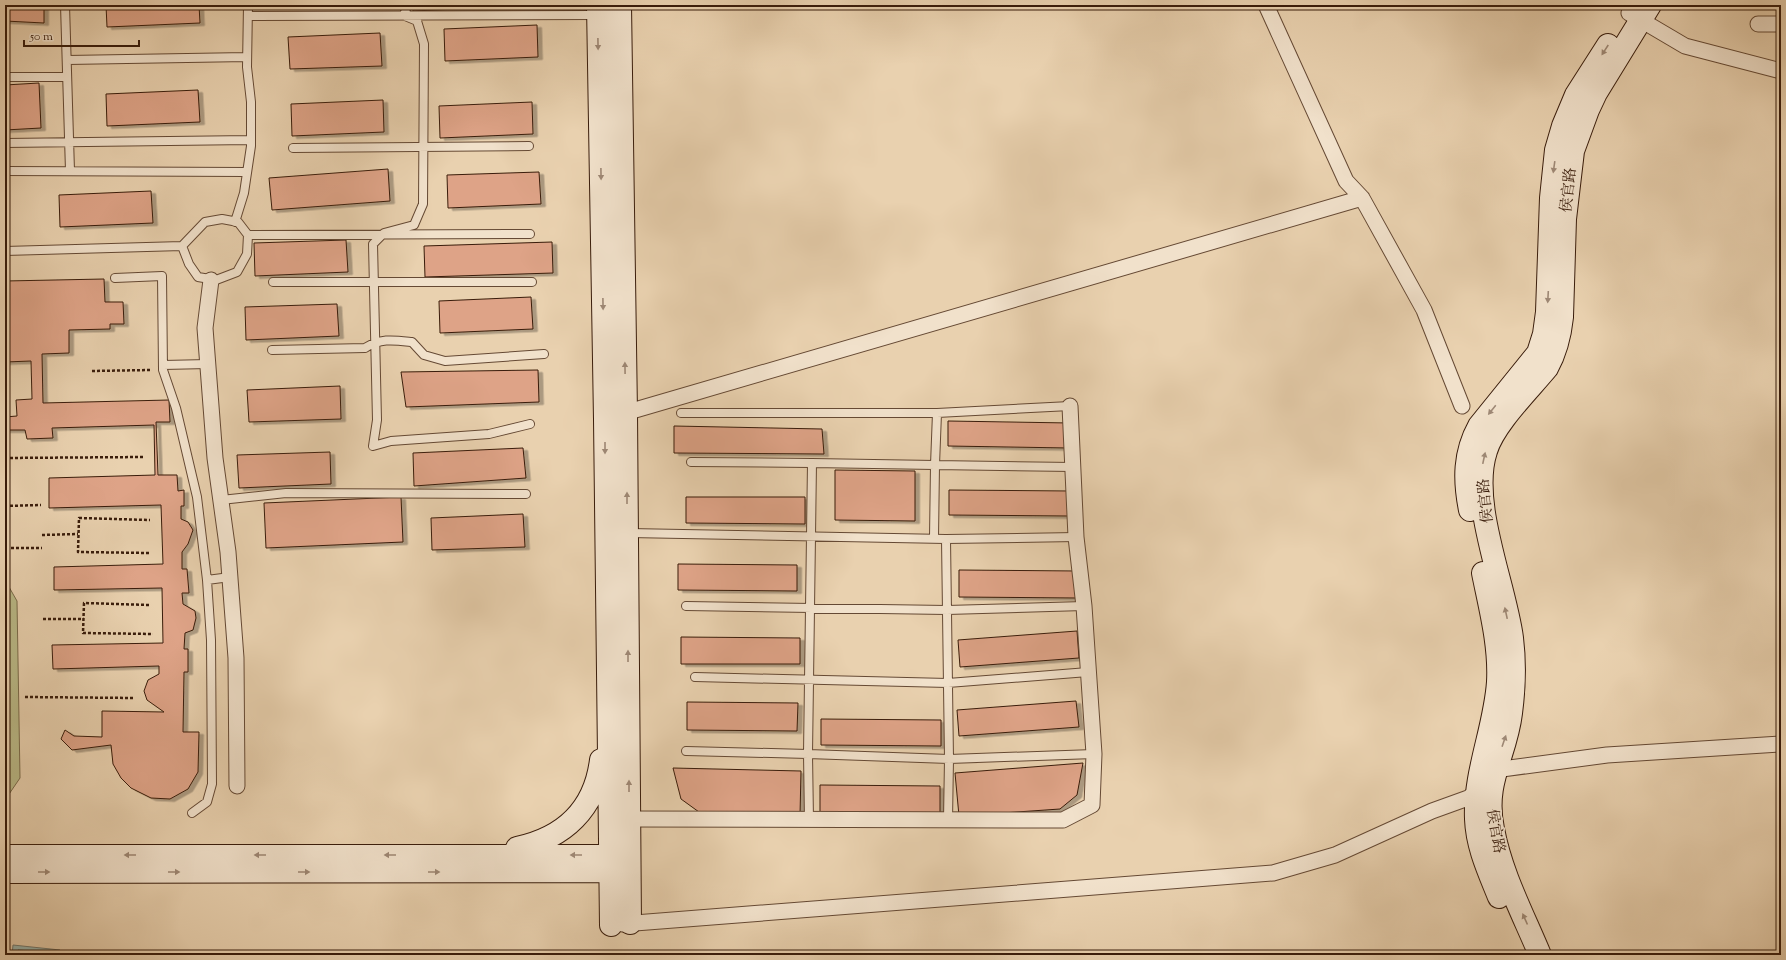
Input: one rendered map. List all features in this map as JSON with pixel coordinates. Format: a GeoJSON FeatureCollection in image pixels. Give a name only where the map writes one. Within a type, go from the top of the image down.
{"type":"FeatureCollection","features":[{"type":"Feature","properties":{"kind":"street"},"geometry":{"type":"LineString","coordinates":[[487,855],[539,843],[560,832],[584,808],[594,790],[600,770],[608,709],[616,533],[626,413],[620,5]]}},
{"type":"Feature","properties":{"kind":"street"},"geometry":{"type":"LineString","coordinates":[[1266,5],[1346,181],[1362,198],[1424,310],[1462,406]]}},
{"type":"Feature","properties":{"kind":"street"},"geometry":{"type":"LineString","coordinates":[[598,10],[605,419],[616,533],[629,818],[619,863]]}},
{"type":"Feature","properties":{"kind":"street"},"geometry":{"type":"LineString","coordinates":[[1638,11],[1685,46],[1781,71]]}},
{"type":"Feature","properties":{"kind":"street","name":"侯官路"},"geometry":{"type":"LineString","coordinates":[[1540,955],[1506,875],[1494,835],[1490,807],[1491,788],[1511,714],[1512,645],[1484,513],[1481,482],[1482,467],[1492,436],[1547,368],[1553,357],[1560,333],[1562,317],[1565,219],[1573,151],[1588,110],[1638,11]]}},
{"type":"Feature","properties":{"kind":"street","name":"侯官路"},"geometry":{"type":"LineString","coordinates":[[1524,955],[1486,866],[1481,849],[1476,820],[1477,792],[1495,706],[1498,680],[1495,633],[1466,494],[1465,474],[1468,452],[1472,438],[1479,426],[1538,353],[1544,334],[1547,312],[1551,198],[1556,150],[1563,126],[1576,95],[1638,11]]}},
{"type":"Feature","properties":{"kind":"street"},"geometry":{"type":"LineString","coordinates":[[1758,24],[1781,24]]}},
{"type":"Feature","properties":{"kind":"street"},"geometry":{"type":"LineString","coordinates":[[605,419],[1362,198]]}},
{"type":"Feature","properties":{"kind":"street"},"geometry":{"type":"LineString","coordinates":[[211,280],[205,328],[215,458],[230,578],[236,658],[237,786]]}},
{"type":"Feature","properties":{"kind":"street"},"geometry":{"type":"LineString","coordinates":[[629,818],[1063,820],[1092,805],[1094,754],[1084,606],[1076,537],[1070,406]]}},
{"type":"Feature","properties":{"kind":"street"},"geometry":{"type":"LineString","coordinates":[[608,709],[619,863],[620,924],[1273,873],[1335,855],[1477,792],[1495,772],[1502,769],[1607,755],[1781,744]]}},
{"type":"Feature","properties":{"kind":"street"},"geometry":{"type":"LineString","coordinates":[[5,856],[487,855],[619,863]]}},
{"type":"Feature","properties":{"kind":"street"},"geometry":{"type":"LineString","coordinates":[[5,872],[619,863]]}},
{"type":"Feature","properties":{"kind":"lane"},"geometry":{"type":"LineString","coordinates":[[65,5],[70,171]]}},
{"type":"Feature","properties":{"kind":"lane"},"geometry":{"type":"LineString","coordinates":[[235,222],[244,193],[251,140],[251,102],[247,57],[248,5]]}},
{"type":"Feature","properties":{"kind":"lane"},"geometry":{"type":"LineString","coordinates":[[405,16],[406,5]]}},
{"type":"Feature","properties":{"kind":"lane"},"geometry":{"type":"LineString","coordinates":[[248,16],[405,16],[598,10]]}},
{"type":"Feature","properties":{"kind":"lane"},"geometry":{"type":"LineString","coordinates":[[405,16],[417,21],[424,44],[423,204],[414,225],[383,234],[373,244],[377,420],[373,446],[391,441],[489,434],[530,424]]}},
{"type":"Feature","properties":{"kind":"lane"},"geometry":{"type":"LineString","coordinates":[[67,60],[247,57]]}},
{"type":"Feature","properties":{"kind":"lane"},"geometry":{"type":"LineString","coordinates":[[5,77],[67,77]]}},
{"type":"Feature","properties":{"kind":"lane"},"geometry":{"type":"LineString","coordinates":[[5,143],[251,140]]}},
{"type":"Feature","properties":{"kind":"lane"},"geometry":{"type":"LineString","coordinates":[[293,148],[529,146]]}},
{"type":"Feature","properties":{"kind":"lane"},"geometry":{"type":"LineString","coordinates":[[5,171],[247,172]]}},
{"type":"Feature","properties":{"kind":"lane"},"geometry":{"type":"LineString","coordinates":[[5,251],[182,246],[205,222],[222,219],[238,222],[248,235],[247,254],[237,272],[216,280],[198,277],[189,264],[182,246]]}},
{"type":"Feature","properties":{"kind":"lane"},"geometry":{"type":"LineString","coordinates":[[248,235],[530,234]]}},
{"type":"Feature","properties":{"kind":"lane"},"geometry":{"type":"LineString","coordinates":[[115,278],[162,276],[163,368],[176,408],[197,497],[211,640],[212,784],[206,802],[192,813]]}},
{"type":"Feature","properties":{"kind":"lane"},"geometry":{"type":"LineString","coordinates":[[273,282],[532,282]]}},
{"type":"Feature","properties":{"kind":"lane"},"geometry":{"type":"LineString","coordinates":[[272,350],[365,348],[376,341],[396,340],[412,342],[424,355],[445,361],[544,354]]}},
{"type":"Feature","properties":{"kind":"lane"},"geometry":{"type":"LineString","coordinates":[[163,368],[208,364]]}},
{"type":"Feature","properties":{"kind":"lane"},"geometry":{"type":"LineString","coordinates":[[681,413],[937,413],[1070,406]]}},
{"type":"Feature","properties":{"kind":"lane"},"geometry":{"type":"LineString","coordinates":[[934,538],[934,465],[937,413]]}},
{"type":"Feature","properties":{"kind":"lane"},"geometry":{"type":"LineString","coordinates":[[691,462],[1073,467]]}},
{"type":"Feature","properties":{"kind":"lane"},"geometry":{"type":"LineString","coordinates":[[809,820],[808,754],[812,463]]}},
{"type":"Feature","properties":{"kind":"lane"},"geometry":{"type":"LineString","coordinates":[[221,500],[286,494],[526,494]]}},
{"type":"Feature","properties":{"kind":"lane"},"geometry":{"type":"LineString","coordinates":[[616,533],[934,538],[1076,537]]}},
{"type":"Feature","properties":{"kind":"lane"},"geometry":{"type":"LineString","coordinates":[[946,538],[949,759],[948,820]]}},
{"type":"Feature","properties":{"kind":"lane"},"geometry":{"type":"LineString","coordinates":[[206,580],[230,578]]}},
{"type":"Feature","properties":{"kind":"lane"},"geometry":{"type":"LineString","coordinates":[[686,606],[947,610],[1084,606]]}},
{"type":"Feature","properties":{"kind":"lane"},"geometry":{"type":"LineString","coordinates":[[695,677],[948,683],[1088,672]]}},
{"type":"Feature","properties":{"kind":"lane"},"geometry":{"type":"LineString","coordinates":[[686,751],[949,759],[1094,754]]}},
{"type":"Feature","properties":{"kind":"path"},"geometry":{"type":"LineString","coordinates":[[92,371],[163,368]]}},
{"type":"Feature","properties":{"kind":"path"},"geometry":{"type":"LineString","coordinates":[[5,458],[145,457]]}},
{"type":"Feature","properties":{"kind":"path"},"geometry":{"type":"LineString","coordinates":[[5,506],[41,505]]}},
{"type":"Feature","properties":{"kind":"path"},"geometry":{"type":"LineString","coordinates":[[148,553],[78,552],[78,534],[79,518],[150,520]]}},
{"type":"Feature","properties":{"kind":"path"},"geometry":{"type":"LineString","coordinates":[[42,535],[78,534]]}},
{"type":"Feature","properties":{"kind":"path"},"geometry":{"type":"LineString","coordinates":[[6,548],[42,548]]}},
{"type":"Feature","properties":{"kind":"path"},"geometry":{"type":"LineString","coordinates":[[149,605],[84,603],[83,633],[153,634]]}},
{"type":"Feature","properties":{"kind":"path"},"geometry":{"type":"LineString","coordinates":[[43,619],[84,619]]}},
{"type":"Feature","properties":{"kind":"path"},"geometry":{"type":"LineString","coordinates":[[26,697],[134,698]]}},
{"type":"Feature","properties":{"kind":"green space"},"geometry":{"type":"Polygon","coordinates":[[[5,580],[17,601],[20,778],[5,800],[5,580]]]}},
{"type":"Feature","properties":{"kind":"water"},"geometry":{"type":"Polygon","coordinates":[[[13,945],[60,950],[60,955],[12,955],[13,945]]]}},
{"type":"Feature","properties":{"kind":"building"},"geometry":{"type":"Polygon","coordinates":[[[5,5],[44,5],[44,23],[5,21],[5,5]]]}},
{"type":"Feature","properties":{"kind":"building"},"geometry":{"type":"Polygon","coordinates":[[[106,5],[199,5],[200,23],[107,27],[106,5]]]}},
{"type":"Feature","properties":{"kind":"building"},"geometry":{"type":"Polygon","coordinates":[[[413,5],[547,5],[413,11],[413,5]]]}},
{"type":"Feature","properties":{"kind":"building"},"geometry":{"type":"Polygon","coordinates":[[[537,25],[538,57],[445,61],[444,29],[537,25]]]}},
{"type":"Feature","properties":{"kind":"building"},"geometry":{"type":"Polygon","coordinates":[[[380,33],[382,66],[290,69],[288,37],[380,33]]]}},
{"type":"Feature","properties":{"kind":"building"},"geometry":{"type":"Polygon","coordinates":[[[39,83],[41,128],[5,130],[5,85],[39,83]]]}},
{"type":"Feature","properties":{"kind":"building"},"geometry":{"type":"Polygon","coordinates":[[[198,90],[200,122],[107,126],[106,94],[198,90]]]}},
{"type":"Feature","properties":{"kind":"building"},"geometry":{"type":"Polygon","coordinates":[[[383,100],[384,132],[292,136],[291,104],[383,100]]]}},
{"type":"Feature","properties":{"kind":"building"},"geometry":{"type":"Polygon","coordinates":[[[532,102],[533,134],[440,138],[439,106],[532,102]]]}},
{"type":"Feature","properties":{"kind":"building"},"geometry":{"type":"Polygon","coordinates":[[[388,169],[390,201],[272,210],[269,178],[388,169]]]}},
{"type":"Feature","properties":{"kind":"building"},"geometry":{"type":"Polygon","coordinates":[[[539,172],[541,204],[448,208],[447,175],[539,172]]]}},
{"type":"Feature","properties":{"kind":"building"},"geometry":{"type":"Polygon","coordinates":[[[151,191],[153,223],[60,227],[59,195],[151,191]]]}},
{"type":"Feature","properties":{"kind":"building"},"geometry":{"type":"Polygon","coordinates":[[[346,240],[348,272],[255,276],[254,243],[346,240]]]}},
{"type":"Feature","properties":{"kind":"building"},"geometry":{"type":"Polygon","coordinates":[[[552,242],[553,273],[425,277],[424,246],[552,242]]]}},
{"type":"Feature","properties":{"kind":"building"},"geometry":{"type":"Polygon","coordinates":[[[104,279],[105,302],[123,302],[124,324],[110,324],[110,329],[69,330],[69,353],[42,354],[43,403],[169,400],[170,422],[156,422],[158,475],[177,475],[178,491],[184,490],[184,506],[181,506],[181,519],[188,522],[193,530],[188,544],[182,552],[182,569],[187,569],[189,593],[182,593],[183,604],[195,611],[196,618],[193,630],[185,633],[184,649],[188,649],[188,672],[184,672],[183,732],[199,732],[198,772],[188,789],[170,799],[151,798],[131,788],[121,778],[113,764],[111,745],[72,750],[61,739],[65,730],[74,736],[102,737],[102,711],[164,712],[147,700],[144,691],[148,680],[159,674],[159,666],[53,669],[52,645],[163,643],[162,588],[54,590],[54,567],[163,564],[161,505],[49,508],[49,478],[155,475],[154,425],[52,428],[53,438],[27,439],[25,430],[5,430],[5,417],[17,416],[16,400],[32,399],[31,361],[5,362],[5,281],[104,279]]]}},
{"type":"Feature","properties":{"kind":"building"},"geometry":{"type":"Polygon","coordinates":[[[531,297],[533,329],[440,333],[439,301],[531,297]]]}},
{"type":"Feature","properties":{"kind":"building"},"geometry":{"type":"Polygon","coordinates":[[[337,304],[339,336],[246,340],[245,307],[337,304]]]}},
{"type":"Feature","properties":{"kind":"building"},"geometry":{"type":"Polygon","coordinates":[[[538,370],[539,402],[406,407],[401,372],[538,370]]]}},
{"type":"Feature","properties":{"kind":"building"},"geometry":{"type":"Polygon","coordinates":[[[340,386],[341,419],[249,422],[247,390],[340,386]]]}},
{"type":"Feature","properties":{"kind":"building"},"geometry":{"type":"Polygon","coordinates":[[[948,421],[1070,423],[1069,448],[948,446],[948,421]]]}},
{"type":"Feature","properties":{"kind":"building"},"geometry":{"type":"Polygon","coordinates":[[[674,426],[822,429],[824,454],[674,453],[674,426]]]}},
{"type":"Feature","properties":{"kind":"building"},"geometry":{"type":"Polygon","coordinates":[[[523,448],[526,478],[414,486],[413,453],[523,448]]]}},
{"type":"Feature","properties":{"kind":"building"},"geometry":{"type":"Polygon","coordinates":[[[330,452],[331,484],[239,488],[237,455],[330,452]]]}},
{"type":"Feature","properties":{"kind":"building"},"geometry":{"type":"Polygon","coordinates":[[[835,470],[915,471],[915,521],[835,520],[835,470]]]}},
{"type":"Feature","properties":{"kind":"building"},"geometry":{"type":"Polygon","coordinates":[[[949,490],[1071,491],[1071,516],[949,515],[949,490]]]}},
{"type":"Feature","properties":{"kind":"building"},"geometry":{"type":"Polygon","coordinates":[[[401,497],[403,542],[266,548],[264,503],[401,497]]]}},
{"type":"Feature","properties":{"kind":"building"},"geometry":{"type":"Polygon","coordinates":[[[686,497],[805,497],[805,524],[686,523],[686,497]]]}},
{"type":"Feature","properties":{"kind":"building"},"geometry":{"type":"Polygon","coordinates":[[[523,514],[525,547],[432,550],[431,518],[523,514]]]}},
{"type":"Feature","properties":{"kind":"building"},"geometry":{"type":"Polygon","coordinates":[[[678,564],[797,565],[797,591],[678,590],[678,564]]]}},
{"type":"Feature","properties":{"kind":"building"},"geometry":{"type":"Polygon","coordinates":[[[959,570],[1078,571],[1078,598],[959,597],[959,570]]]}},
{"type":"Feature","properties":{"kind":"building"},"geometry":{"type":"Polygon","coordinates":[[[1077,631],[1079,658],[960,667],[958,640],[1077,631]]]}},
{"type":"Feature","properties":{"kind":"building"},"geometry":{"type":"Polygon","coordinates":[[[681,637],[800,638],[800,664],[681,664],[681,637]]]}},
{"type":"Feature","properties":{"kind":"building"},"geometry":{"type":"Polygon","coordinates":[[[1076,701],[1079,727],[959,736],[957,710],[1076,701]]]}},
{"type":"Feature","properties":{"kind":"building"},"geometry":{"type":"Polygon","coordinates":[[[687,702],[798,703],[797,731],[687,730],[687,702]]]}},
{"type":"Feature","properties":{"kind":"building"},"geometry":{"type":"Polygon","coordinates":[[[821,719],[941,720],[941,746],[821,745],[821,719]]]}},
{"type":"Feature","properties":{"kind":"building"},"geometry":{"type":"Polygon","coordinates":[[[1083,763],[1077,795],[1060,809],[959,816],[955,773],[1083,763]]]}},
{"type":"Feature","properties":{"kind":"building"},"geometry":{"type":"Polygon","coordinates":[[[673,768],[801,771],[800,815],[699,812],[681,799],[673,768]]]}},
{"type":"Feature","properties":{"kind":"building"},"geometry":{"type":"Polygon","coordinates":[[[820,785],[940,786],[940,813],[820,812],[820,785]]]}}]}
